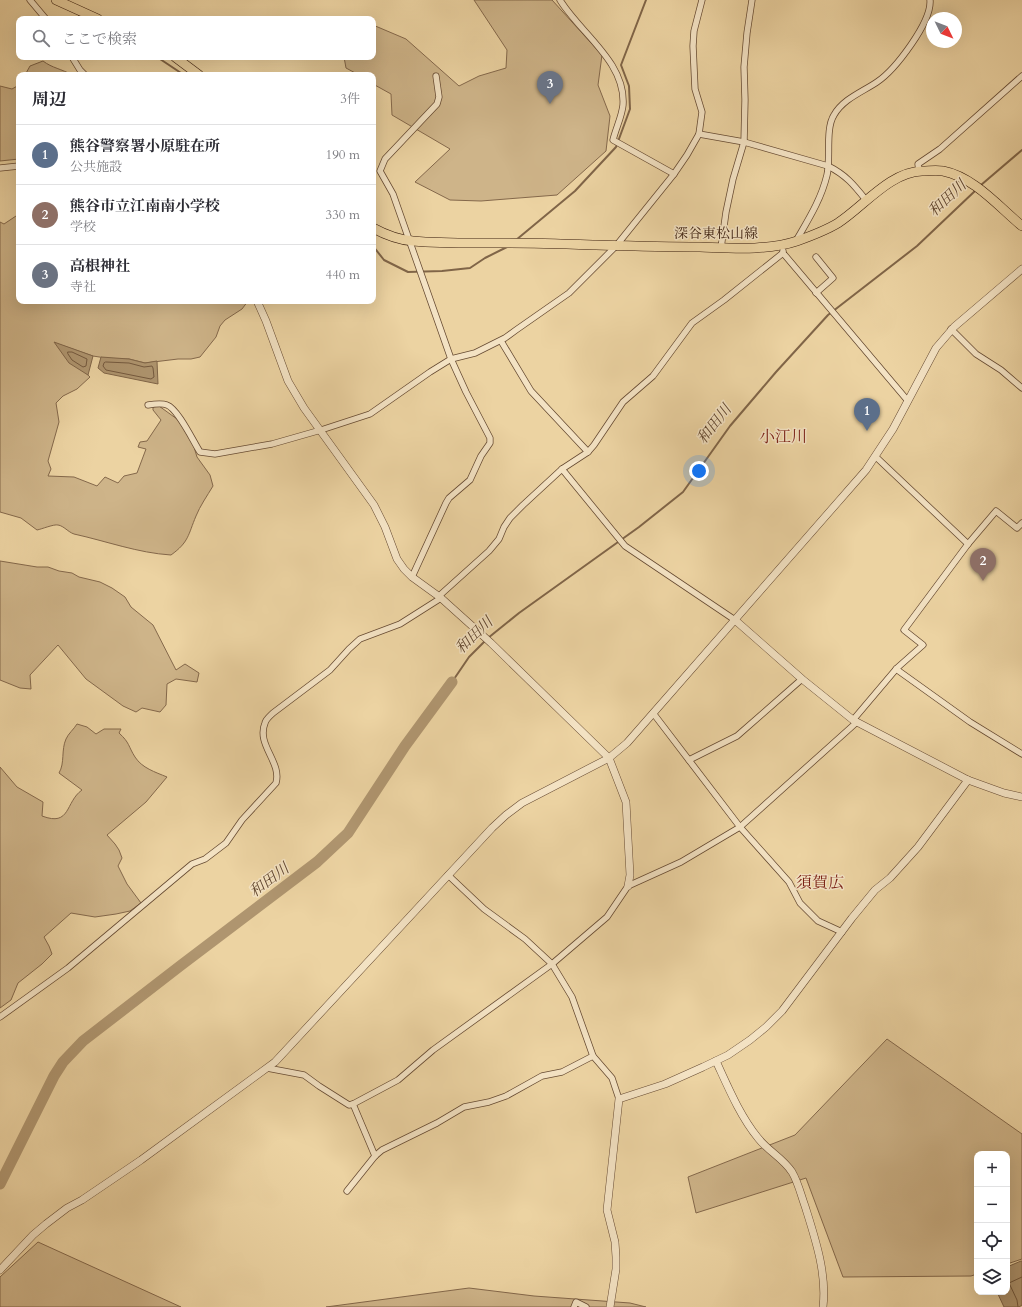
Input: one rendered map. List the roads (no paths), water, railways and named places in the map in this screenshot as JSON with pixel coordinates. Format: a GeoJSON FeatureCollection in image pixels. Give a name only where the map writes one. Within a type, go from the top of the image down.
{"type":"FeatureCollection","features":[{"type":"Feature","properties":{"kind":"main road"},"geometry":{"type":"LineString","coordinates":[[56,0],[91,16]]}},
{"type":"Feature","properties":{"kind":"main road"},"geometry":{"type":"LineString","coordinates":[[179,60],[195,72]]}},
{"type":"Feature","properties":{"kind":"main road","name":"深谷東松山線"},"geometry":{"type":"LineString","coordinates":[[376,229],[410,241],[441,243],[524,243],[722,248],[762,247],[783,249],[796,241],[822,232],[838,222],[894,180],[908,173],[919,171],[943,172],[958,176],[980,190],[1022,226]]}},
{"type":"Feature","properties":{"kind":"street"},"geometry":{"type":"LineString","coordinates":[[30,0],[43,16]]}},
{"type":"Feature","properties":{"kind":"street"},"geometry":{"type":"LineString","coordinates":[[560,0],[568,14],[606,56],[617,74],[623,93],[623,107],[613,140],[674,174]]}},
{"type":"Feature","properties":{"kind":"street"},"geometry":{"type":"LineString","coordinates":[[148,405],[168,405],[177,414],[200,452],[215,454],[234,452],[272,444],[370,414],[451,359],[475,353],[501,341],[569,293],[616,246],[674,174],[699,134],[702,112],[695,89],[693,46],[694,31],[702,0]]}},
{"type":"Feature","properties":{"kind":"street"},"geometry":{"type":"LineString","coordinates":[[722,248],[726,212],[744,142],[744,67],[752,0]]}},
{"type":"Feature","properties":{"kind":"street"},"geometry":{"type":"LineString","coordinates":[[796,241],[820,200],[828,174],[830,127],[833,116],[846,102],[878,82],[890,72],[918,34],[930,7],[930,0]]}},
{"type":"Feature","properties":{"kind":"street"},"geometry":{"type":"LineString","coordinates":[[74,60],[83,72]]}},
{"type":"Feature","properties":{"kind":"street"},"geometry":{"type":"LineString","coordinates":[[412,577],[446,503],[449,498],[470,480],[481,456],[490,443],[490,438],[451,359],[393,194],[380,171],[385,159],[437,104],[439,97],[436,76]]}},
{"type":"Feature","properties":{"kind":"street"},"geometry":{"type":"LineString","coordinates":[[919,171],[918,164],[940,149],[1022,76]]}},
{"type":"Feature","properties":{"kind":"street"},"geometry":{"type":"LineString","coordinates":[[699,134],[744,142],[828,166],[840,172],[850,181],[866,200]]}},
{"type":"Feature","properties":{"kind":"street"},"geometry":{"type":"LineString","coordinates":[[0,168],[16,166]]}},
{"type":"Feature","properties":{"kind":"street"},"geometry":{"type":"LineString","coordinates":[[0,1017],[68,968],[192,864],[205,860],[226,843],[242,820],[276,783],[278,776],[264,744],[262,733],[265,722],[272,713],[330,670],[349,648],[360,639],[400,624],[440,597],[489,551],[499,539],[510,518],[534,494],[562,469],[588,452],[623,402],[653,376],[692,323],[724,300],[783,249],[816,292],[908,402]]}},
{"type":"Feature","properties":{"kind":"street"},"geometry":{"type":"LineString","coordinates":[[816,257],[833,278],[816,292]]}},
{"type":"Feature","properties":{"kind":"street"},"geometry":{"type":"LineString","coordinates":[[0,1270],[33,1235],[51,1220],[141,1160],[275,1062],[492,828],[522,803],[609,758],[627,743],[843,497],[876,457],[908,402],[936,348],[951,329],[1022,269]]}},
{"type":"Feature","properties":{"kind":"street"},"geometry":{"type":"LineString","coordinates":[[258,304],[288,382],[304,408],[374,505],[404,569],[412,577],[440,597],[484,636],[609,758],[626,802],[630,875],[628,886],[607,917],[552,964],[433,1050],[398,1080],[353,1104],[349,1105],[304,1075],[267,1068]]}},
{"type":"Feature","properties":{"kind":"street"},"geometry":{"type":"LineString","coordinates":[[951,329],[976,354],[1001,370],[1022,388]]}},
{"type":"Feature","properties":{"kind":"street"},"geometry":{"type":"LineString","coordinates":[[501,341],[531,391],[588,452]]}},
{"type":"Feature","properties":{"kind":"street"},"geometry":{"type":"LineString","coordinates":[[876,457],[968,544]]}},
{"type":"Feature","properties":{"kind":"street"},"geometry":{"type":"LineString","coordinates":[[562,469],[625,546],[735,620],[802,679],[855,721],[968,780],[1004,793],[1022,797]]}},
{"type":"Feature","properties":{"kind":"street"},"geometry":{"type":"LineString","coordinates":[[628,886],[681,862],[740,827],[855,721],[896,669],[923,645],[904,630],[968,544],[996,511],[1017,528],[1022,523]]}},
{"type":"Feature","properties":{"kind":"street"},"geometry":{"type":"LineString","coordinates":[[896,669],[970,722],[1022,754]]}},
{"type":"Feature","properties":{"kind":"street"},"geometry":{"type":"LineString","coordinates":[[689,760],[737,736],[802,679]]}},
{"type":"Feature","properties":{"kind":"street"},"geometry":{"type":"LineString","coordinates":[[653,713],[740,827],[789,882],[800,903],[818,921],[842,932]]}},
{"type":"Feature","properties":{"kind":"street"},"geometry":{"type":"LineString","coordinates":[[619,1099],[665,1084],[728,1055],[750,1040],[777,1016],[875,890],[903,865],[968,780]]}},
{"type":"Feature","properties":{"kind":"street"},"geometry":{"type":"LineString","coordinates":[[448,875],[484,909],[525,940],[552,964],[572,997],[593,1056],[612,1078],[619,1099],[607,1210],[615,1242],[616,1257],[616,1269],[610,1307]]}},
{"type":"Feature","properties":{"kind":"street"},"geometry":{"type":"LineString","coordinates":[[347,1191],[375,1156],[382,1150],[437,1123],[464,1107],[489,1102],[506,1096],[542,1076],[562,1072],[593,1056]]}},
{"type":"Feature","properties":{"kind":"street"},"geometry":{"type":"LineString","coordinates":[[716,1061],[752,1132],[764,1146],[785,1163],[799,1187],[818,1251],[823,1284],[823,1307]]}},
{"type":"Feature","properties":{"kind":"street"},"geometry":{"type":"LineString","coordinates":[[353,1104],[375,1156]]}},
{"type":"Feature","properties":{"kind":"street"},"geometry":{"type":"LineString","coordinates":[[574,1307],[576,1302],[586,1307]]}},
{"type":"Feature","properties":{"kind":"water"},"geometry":{"type":"Polygon","coordinates":[[[54,342],[93,356],[88,375],[69,363],[54,342]]]}},
{"type":"Feature","properties":{"kind":"water"},"geometry":{"type":"Polygon","coordinates":[[[101,357],[129,359],[145,363],[157,361],[158,384],[104,373],[98,368],[101,357]]]}},
{"type":"Feature","properties":{"kind":"water"},"geometry":{"type":"Polygon","coordinates":[[[1022,1261],[1022,1305],[1019,1307],[1004,1307],[998,1295],[1010,1295],[1010,1266],[1022,1261]]]}},
{"type":"Feature","properties":{"kind":"waterway"},"geometry":{"type":"LineString","coordinates":[[516,240],[575,191],[616,147],[630,109],[629,86],[621,65],[646,0]]}},
{"type":"Feature","properties":{"kind":"waterway"},"geometry":{"type":"LineString","coordinates":[[162,60],[180,72]]}},
{"type":"Feature","properties":{"kind":"waterway","name":"和田川"},"geometry":{"type":"LineString","coordinates":[[981,185],[1022,150]]}},
{"type":"Feature","properties":{"kind":"waterway","name":"和田川"},"geometry":{"type":"LineString","coordinates":[[452,682],[469,657],[488,638],[519,613],[639,527],[683,492],[730,426],[776,372],[828,315],[917,246],[976,190]]}},
{"type":"Feature","properties":{"kind":"waterway"},"geometry":{"type":"LineString","coordinates":[[376,250],[384,260],[408,272],[470,268],[485,258],[507,247]]}},
{"type":"Feature","properties":{"kind":"waterway","name":"和田川"},"geometry":{"type":"LineString","coordinates":[[0,1184],[54,1076],[63,1062],[83,1041],[317,862],[348,833],[405,746],[452,682]]}},
{"type":"Feature","properties":{"kind":"place","name":"高根神社"},"geometry":{"type":"Point","coordinates":[550,104]}},
{"type":"Feature","properties":{"kind":"place","name":"熊谷警察署小原駐在所"},"geometry":{"type":"Point","coordinates":[867,431]}},
{"type":"Feature","properties":{"kind":"place","name":"熊谷市立江南南小学校"},"geometry":{"type":"Point","coordinates":[983,581]}},
{"type":"Feature","properties":{"kind":"district","name":"小江川"},"geometry":{"type":"Point","coordinates":[783,437]}},
{"type":"Feature","properties":{"kind":"district","name":"須賀広"},"geometry":{"type":"Point","coordinates":[820,883]}}]}
